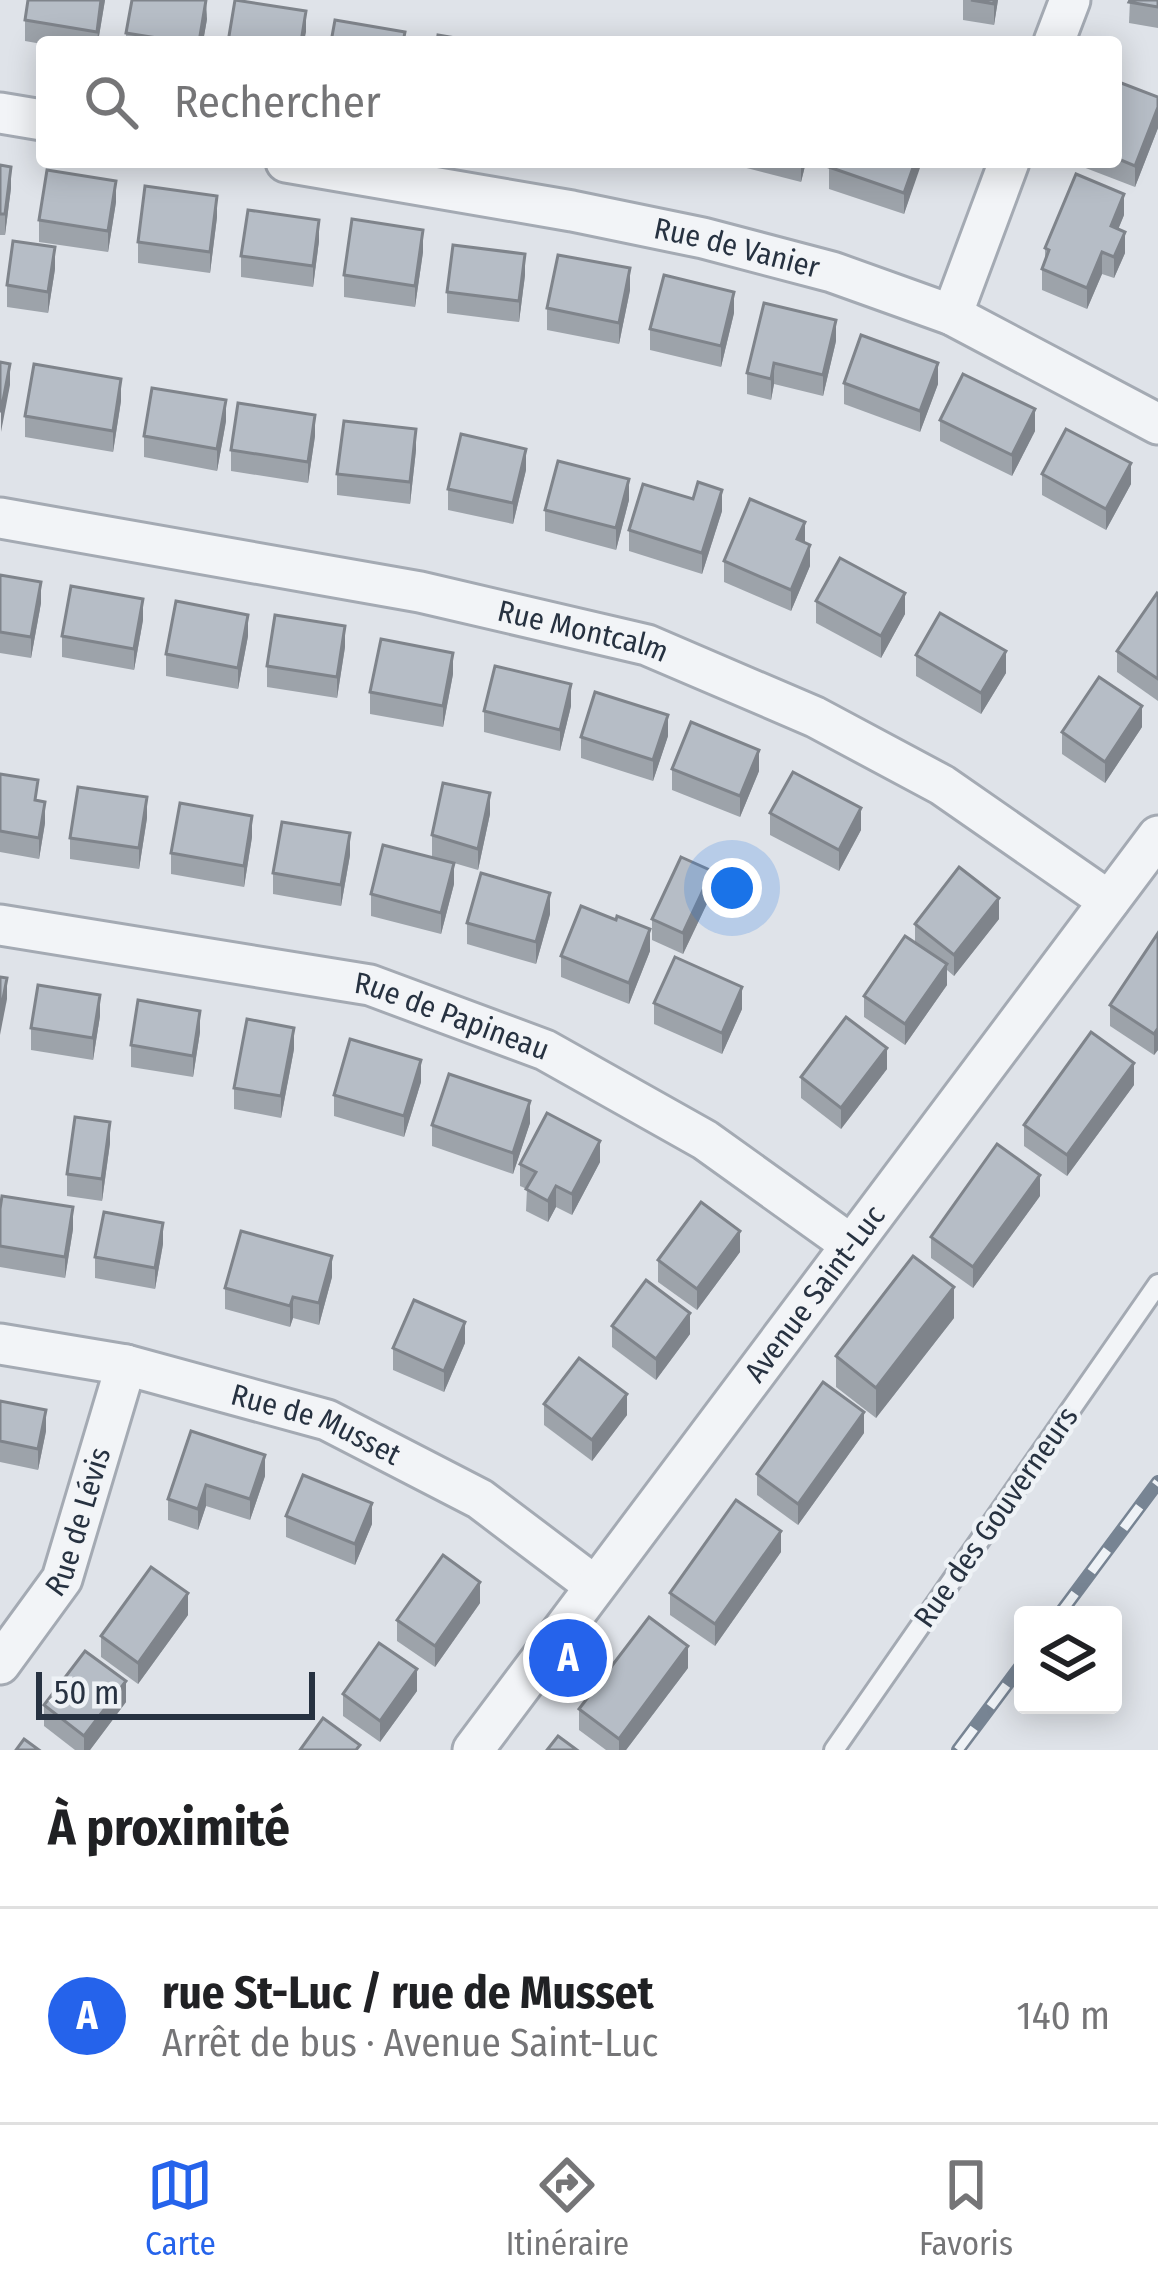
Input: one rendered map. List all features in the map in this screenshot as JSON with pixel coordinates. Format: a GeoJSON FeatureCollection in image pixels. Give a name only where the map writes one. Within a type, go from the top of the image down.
{"type":"FeatureCollection","features":[{"type":"Feature","properties":{"kind":"street"},"geometry":{"type":"LineString","coordinates":[[1056,36],[1070,0]]}},
{"type":"Feature","properties":{"kind":"street"},"geometry":{"type":"LineString","coordinates":[[0,113],[36,119]]}},
{"type":"Feature","properties":{"kind":"street","name":"Rue de Vanier"},"geometry":{"type":"LineString","coordinates":[[319,168],[703,238],[832,272],[952,315],[1158,424]]}},
{"type":"Feature","properties":{"kind":"street"},"geometry":{"type":"LineString","coordinates":[[952,315],[1007,168]]}},
{"type":"Feature","properties":{"kind":"street","name":"Rue Montcalm"},"geometry":{"type":"LineString","coordinates":[[0,518],[420,592],[646,645],[815,717],[942,785],[1109,901]]}},
{"type":"Feature","properties":{"kind":"street","name":"Avenue Saint-Luc"},"geometry":{"type":"LineString","coordinates":[[472,1750],[1158,836]]}},
{"type":"Feature","properties":{"kind":"street","name":"Rue de Papineau"},"geometry":{"type":"LineString","coordinates":[[0,925],[370,986],[545,1050],[705,1140],[850,1244]]}},
{"type":"Feature","properties":{"kind":"street","name":"Rue de Musset"},"geometry":{"type":"LineString","coordinates":[[0,1344],[126,1364],[327,1420],[480,1498],[595,1586]]}},
{"type":"Feature","properties":{"kind":"street","name":"Rue de Lévis"},"geometry":{"type":"LineString","coordinates":[[0,1664],[62,1579],[126,1364]]}},
{"type":"Feature","properties":{"kind":"lane","name":"Rue des Gouverneurs"},"geometry":{"type":"LineString","coordinates":[[834,1750],[1158,1284]]}},
{"type":"Feature","properties":{"kind":"building"},"geometry":{"type":"Polygon","coordinates":[[[28,0],[101,0],[97,32],[25,20],[28,0]]]}},
{"type":"Feature","properties":{"kind":"building"},"geometry":{"type":"Polygon","coordinates":[[[132,0],[206,0],[200,36],[126,33],[132,0]]]}},
{"type":"Feature","properties":{"kind":"building"},"geometry":{"type":"Polygon","coordinates":[[[235,0],[306,11],[302,36],[229,36],[235,0]]]}},
{"type":"Feature","properties":{"kind":"building"},"geometry":{"type":"Polygon","coordinates":[[[1158,0],[1158,7],[1129,2],[1158,0]]]}},
{"type":"Feature","properties":{"kind":"building"},"geometry":{"type":"Polygon","coordinates":[[[335,20],[405,32],[404,36],[332,36],[335,20]]]}},
{"type":"Feature","properties":{"kind":"building"},"geometry":{"type":"Polygon","coordinates":[[[1122,83],[1158,97],[1135,166],[1122,161],[1122,83]]]}},
{"type":"Feature","properties":{"kind":"building"},"geometry":{"type":"Polygon","coordinates":[[[0,165],[11,167],[5,214],[0,214],[0,165]]]}},
{"type":"Feature","properties":{"kind":"building"},"geometry":{"type":"Polygon","coordinates":[[[832,168],[913,168],[904,193],[832,168]]]}},
{"type":"Feature","properties":{"kind":"building"},"geometry":{"type":"Polygon","coordinates":[[[47,170],[116,181],[108,231],[39,220],[47,170]]]}},
{"type":"Feature","properties":{"kind":"building"},"geometry":{"type":"Polygon","coordinates":[[[1076,174],[1124,194],[1111,226],[1125,232],[1114,257],[1102,252],[1087,288],[1042,269],[1049,250],[1045,248],[1076,174]]]}},
{"type":"Feature","properties":{"kind":"building"},"geometry":{"type":"Polygon","coordinates":[[[145,186],[217,196],[210,252],[138,242],[145,186]]]}},
{"type":"Feature","properties":{"kind":"building"},"geometry":{"type":"Polygon","coordinates":[[[248,210],[319,220],[313,266],[241,256],[248,210]]]}},
{"type":"Feature","properties":{"kind":"building"},"geometry":{"type":"Polygon","coordinates":[[[352,219],[423,230],[415,286],[344,275],[352,219]]]}},
{"type":"Feature","properties":{"kind":"building"},"geometry":{"type":"Polygon","coordinates":[[[13,241],[55,247],[48,292],[7,285],[13,241]]]}},
{"type":"Feature","properties":{"kind":"building"},"geometry":{"type":"Polygon","coordinates":[[[453,245],[525,254],[519,301],[447,292],[453,245]]]}},
{"type":"Feature","properties":{"kind":"building"},"geometry":{"type":"Polygon","coordinates":[[[558,255],[630,268],[619,323],[547,308],[558,255]]]}},
{"type":"Feature","properties":{"kind":"building"},"geometry":{"type":"Polygon","coordinates":[[[664,275],[734,292],[721,346],[650,329],[664,275]]]}},
{"type":"Feature","properties":{"kind":"building"},"geometry":{"type":"Polygon","coordinates":[[[764,303],[836,320],[823,375],[774,363],[771,379],[747,373],[764,303]]]}},
{"type":"Feature","properties":{"kind":"building"},"geometry":{"type":"Polygon","coordinates":[[[861,335],[938,363],[920,411],[844,383],[861,335]]]}},
{"type":"Feature","properties":{"kind":"building"},"geometry":{"type":"Polygon","coordinates":[[[0,362],[10,364],[1,411],[0,410],[0,362]]]}},
{"type":"Feature","properties":{"kind":"building"},"geometry":{"type":"Polygon","coordinates":[[[34,364],[121,379],[113,431],[25,416],[34,364]]]}},
{"type":"Feature","properties":{"kind":"building"},"geometry":{"type":"Polygon","coordinates":[[[963,374],[1035,409],[1012,455],[940,420],[963,374]]]}},
{"type":"Feature","properties":{"kind":"building"},"geometry":{"type":"Polygon","coordinates":[[[152,388],[226,400],[217,449],[144,436],[152,388]]]}},
{"type":"Feature","properties":{"kind":"building"},"geometry":{"type":"Polygon","coordinates":[[[238,403],[315,415],[308,462],[231,450],[238,403]]]}},
{"type":"Feature","properties":{"kind":"building"},"geometry":{"type":"Polygon","coordinates":[[[344,421],[416,429],[410,482],[337,474],[344,421]]]}},
{"type":"Feature","properties":{"kind":"building"},"geometry":{"type":"Polygon","coordinates":[[[1066,429],[1131,463],[1106,509],[1042,474],[1066,429]]]}},
{"type":"Feature","properties":{"kind":"building"},"geometry":{"type":"Polygon","coordinates":[[[461,434],[526,449],[513,503],[448,489],[461,434]]]}},
{"type":"Feature","properties":{"kind":"building"},"geometry":{"type":"Polygon","coordinates":[[[558,461],[629,479],[616,528],[545,510],[558,461]]]}},
{"type":"Feature","properties":{"kind":"building"},"geometry":{"type":"Polygon","coordinates":[[[698,482],[722,490],[702,553],[629,530],[643,484],[693,499],[698,482]]]}},
{"type":"Feature","properties":{"kind":"building"},"geometry":{"type":"Polygon","coordinates":[[[750,499],[805,522],[797,539],[810,545],[791,590],[724,561],[750,499]]]}},
{"type":"Feature","properties":{"kind":"building"},"geometry":{"type":"Polygon","coordinates":[[[840,558],[905,593],[881,636],[816,601],[840,558]]]}},
{"type":"Feature","properties":{"kind":"building"},"geometry":{"type":"Polygon","coordinates":[[[0,575],[41,582],[31,637],[0,632],[0,575]]]}},
{"type":"Feature","properties":{"kind":"building"},"geometry":{"type":"Polygon","coordinates":[[[71,586],[143,599],[134,649],[62,636],[71,586]]]}},
{"type":"Feature","properties":{"kind":"building"},"geometry":{"type":"Polygon","coordinates":[[[1158,594],[1158,679],[1117,651],[1158,594]]]}},
{"type":"Feature","properties":{"kind":"building"},"geometry":{"type":"Polygon","coordinates":[[[176,601],[248,615],[238,668],[166,654],[176,601]]]}},
{"type":"Feature","properties":{"kind":"building"},"geometry":{"type":"Polygon","coordinates":[[[940,613],[1006,651],[981,693],[916,655],[940,613]]]}},
{"type":"Feature","properties":{"kind":"building"},"geometry":{"type":"Polygon","coordinates":[[[275,615],[345,626],[337,677],[267,666],[275,615]]]}},
{"type":"Feature","properties":{"kind":"building"},"geometry":{"type":"Polygon","coordinates":[[[381,639],[453,653],[443,706],[370,692],[381,639]]]}},
{"type":"Feature","properties":{"kind":"building"},"geometry":{"type":"Polygon","coordinates":[[[495,666],[571,684],[560,730],[484,711],[495,666]]]}},
{"type":"Feature","properties":{"kind":"building"},"geometry":{"type":"Polygon","coordinates":[[[1099,677],[1142,706],[1105,762],[1062,732],[1099,677]]]}},
{"type":"Feature","properties":{"kind":"building"},"geometry":{"type":"Polygon","coordinates":[[[595,692],[668,715],[653,760],[581,737],[595,692]]]}},
{"type":"Feature","properties":{"kind":"building"},"geometry":{"type":"Polygon","coordinates":[[[691,722],[759,750],[740,796],[672,769],[691,722]]]}},
{"type":"Feature","properties":{"kind":"building"},"geometry":{"type":"Polygon","coordinates":[[[793,772],[861,808],[839,850],[770,813],[793,772]]]}},
{"type":"Feature","properties":{"kind":"building"},"geometry":{"type":"Polygon","coordinates":[[[0,774],[38,780],[35,800],[45,802],[39,838],[0,831],[0,774]]]}},
{"type":"Feature","properties":{"kind":"building"},"geometry":{"type":"Polygon","coordinates":[[[443,783],[490,793],[478,849],[432,835],[443,783]]]}},
{"type":"Feature","properties":{"kind":"building"},"geometry":{"type":"Polygon","coordinates":[[[78,787],[147,797],[139,848],[70,838],[78,787]]]}},
{"type":"Feature","properties":{"kind":"building"},"geometry":{"type":"Polygon","coordinates":[[[180,803],[252,816],[244,866],[171,853],[180,803]]]}},
{"type":"Feature","properties":{"kind":"building"},"geometry":{"type":"Polygon","coordinates":[[[282,822],[350,833],[341,885],[273,873],[282,822]]]}},
{"type":"Feature","properties":{"kind":"building"},"geometry":{"type":"Polygon","coordinates":[[[383,845],[454,863],[441,913],[371,894],[383,845]]]}},
{"type":"Feature","properties":{"kind":"building"},"geometry":{"type":"Polygon","coordinates":[[[681,857],[712,871],[683,933],[652,919],[681,857]]]}},
{"type":"Feature","properties":{"kind":"building"},"geometry":{"type":"Polygon","coordinates":[[[959,867],[999,898],[954,955],[915,924],[959,867]]]}},
{"type":"Feature","properties":{"kind":"building"},"geometry":{"type":"Polygon","coordinates":[[[481,873],[550,893],[536,942],[467,923],[481,873]]]}},
{"type":"Feature","properties":{"kind":"building"},"geometry":{"type":"Polygon","coordinates":[[[581,906],[650,929],[629,983],[561,956],[581,906]]]}},
{"type":"Feature","properties":{"kind":"building"},"geometry":{"type":"Polygon","coordinates":[[[1158,933],[1158,1028],[1154,1034],[1110,1005],[1158,933]]]}},
{"type":"Feature","properties":{"kind":"building"},"geometry":{"type":"Polygon","coordinates":[[[905,936],[947,964],[905,1024],[864,996],[905,936]]]}},
{"type":"Feature","properties":{"kind":"building"},"geometry":{"type":"Polygon","coordinates":[[[675,957],[742,987],[722,1033],[654,1003],[675,957]]]}},
{"type":"Feature","properties":{"kind":"building"},"geometry":{"type":"Polygon","coordinates":[[[0,977],[7,978],[0,1014],[0,977]]]}},
{"type":"Feature","properties":{"kind":"building"},"geometry":{"type":"Polygon","coordinates":[[[38,985],[100,995],[93,1038],[31,1028],[38,985]]]}},
{"type":"Feature","properties":{"kind":"building"},"geometry":{"type":"Polygon","coordinates":[[[138,1000],[200,1011],[193,1056],[131,1045],[138,1000]]]}},
{"type":"Feature","properties":{"kind":"building"},"geometry":{"type":"Polygon","coordinates":[[[846,1017],[887,1048],[841,1108],[801,1077],[846,1017]]]}},
{"type":"Feature","properties":{"kind":"building"},"geometry":{"type":"Polygon","coordinates":[[[247,1019],[294,1028],[281,1096],[234,1088],[247,1019]]]}},
{"type":"Feature","properties":{"kind":"building"},"geometry":{"type":"Polygon","coordinates":[[[1091,1032],[1134,1063],[1067,1155],[1024,1125],[1091,1032]]]}},
{"type":"Feature","properties":{"kind":"building"},"geometry":{"type":"Polygon","coordinates":[[[350,1039],[421,1060],[404,1116],[334,1095],[350,1039]]]}},
{"type":"Feature","properties":{"kind":"building"},"geometry":{"type":"Polygon","coordinates":[[[449,1074],[530,1101],[513,1153],[432,1125],[449,1074]]]}},
{"type":"Feature","properties":{"kind":"building"},"geometry":{"type":"Polygon","coordinates":[[[547,1113],[600,1141],[572,1194],[556,1186],[548,1201],[526,1189],[536,1172],[520,1164],[547,1113]]]}},
{"type":"Feature","properties":{"kind":"building"},"geometry":{"type":"Polygon","coordinates":[[[75,1117],[110,1122],[102,1179],[67,1174],[75,1117]]]}},
{"type":"Feature","properties":{"kind":"building"},"geometry":{"type":"Polygon","coordinates":[[[997,1144],[1040,1175],[973,1267],[931,1237],[997,1144]]]}},
{"type":"Feature","properties":{"kind":"building"},"geometry":{"type":"Polygon","coordinates":[[[2,1196],[73,1207],[65,1257],[0,1246],[2,1196]]]}},
{"type":"Feature","properties":{"kind":"building"},"geometry":{"type":"Polygon","coordinates":[[[701,1202],[740,1231],[697,1289],[658,1260],[701,1202]]]}},
{"type":"Feature","properties":{"kind":"building"},"geometry":{"type":"Polygon","coordinates":[[[104,1212],[163,1223],[155,1268],[95,1257],[104,1212]]]}},
{"type":"Feature","properties":{"kind":"building"},"geometry":{"type":"Polygon","coordinates":[[[241,1231],[332,1256],[319,1303],[293,1297],[290,1306],[225,1288],[241,1231]]]}},
{"type":"Feature","properties":{"kind":"building"},"geometry":{"type":"Polygon","coordinates":[[[913,1256],[954,1287],[876,1388],[836,1356],[913,1256]]]}},
{"type":"Feature","properties":{"kind":"building"},"geometry":{"type":"Polygon","coordinates":[[[646,1280],[690,1313],[656,1359],[612,1326],[646,1280]]]}},
{"type":"Feature","properties":{"kind":"building"},"geometry":{"type":"Polygon","coordinates":[[[414,1300],[465,1322],[444,1371],[393,1348],[414,1300]]]}},
{"type":"Feature","properties":{"kind":"building"},"geometry":{"type":"Polygon","coordinates":[[[579,1358],[627,1394],[592,1440],[544,1404],[579,1358]]]}},
{"type":"Feature","properties":{"kind":"building"},"geometry":{"type":"Polygon","coordinates":[[[823,1382],[864,1412],[798,1504],[757,1474],[823,1382]]]}},
{"type":"Feature","properties":{"kind":"building"},"geometry":{"type":"Polygon","coordinates":[[[0,1401],[46,1410],[38,1449],[0,1441],[0,1401]]]}},
{"type":"Feature","properties":{"kind":"building"},"geometry":{"type":"Polygon","coordinates":[[[191,1431],[265,1455],[250,1499],[206,1485],[198,1509],[168,1499],[191,1431]]]}},
{"type":"Feature","properties":{"kind":"building"},"geometry":{"type":"Polygon","coordinates":[[[303,1475],[372,1503],[355,1544],[286,1516],[303,1475]]]}},
{"type":"Feature","properties":{"kind":"building"},"geometry":{"type":"Polygon","coordinates":[[[736,1500],[781,1531],[715,1624],[670,1593],[736,1500]]]}},
{"type":"Feature","properties":{"kind":"building"},"geometry":{"type":"Polygon","coordinates":[[[443,1555],[480,1582],[435,1646],[397,1620],[443,1555]]]}},
{"type":"Feature","properties":{"kind":"building"},"geometry":{"type":"Polygon","coordinates":[[[151,1567],[188,1593],[138,1663],[101,1636],[151,1567]]]}},
{"type":"Feature","properties":{"kind":"building"},"geometry":{"type":"Polygon","coordinates":[[[649,1617],[688,1646],[619,1739],[579,1709],[649,1617]]]}},
{"type":"Feature","properties":{"kind":"building"},"geometry":{"type":"Polygon","coordinates":[[[379,1643],[417,1669],[380,1721],[343,1694],[379,1643]]]}},
{"type":"Feature","properties":{"kind":"building"},"geometry":{"type":"Polygon","coordinates":[[[85,1651],[126,1681],[84,1736],[44,1705],[85,1651]]]}},
{"type":"Feature","properties":{"kind":"building"},"geometry":{"type":"Polygon","coordinates":[[[323,1718],[360,1745],[356,1750],[300,1750],[323,1718]]]}},
{"type":"Feature","properties":{"kind":"building"},"geometry":{"type":"Polygon","coordinates":[[[558,1736],[577,1750],[547,1750],[558,1736]]]}},
{"type":"Feature","properties":{"kind":"building"},"geometry":{"type":"Polygon","coordinates":[[[24,1739],[39,1750],[16,1750],[24,1739]]]}},
{"type":"Feature","properties":{"kind":"railway"},"geometry":{"type":"LineString","coordinates":[[1066,1606],[1158,1482]]}},
{"type":"Feature","properties":{"kind":"railway"},"geometry":{"type":"LineString","coordinates":[[958,1750],[1014,1675]]}},
{"type":"Feature","properties":{"kind":"place","name":"rue St-Luc / rue de Musset"},"geometry":{"type":"Point","coordinates":[568,1658]}}]}
